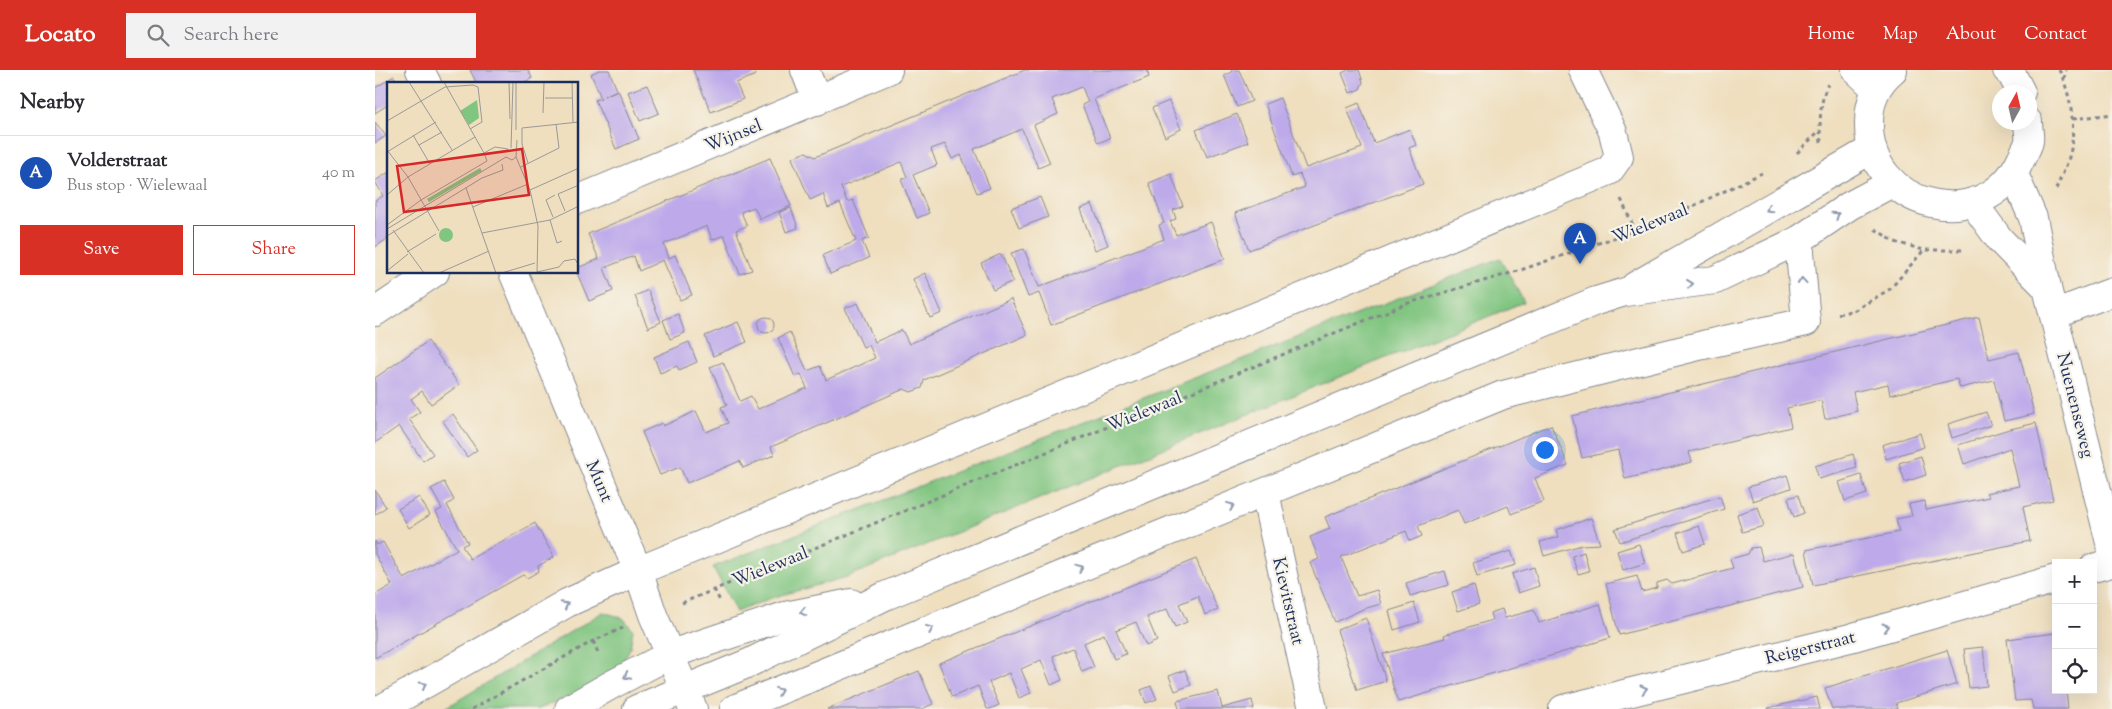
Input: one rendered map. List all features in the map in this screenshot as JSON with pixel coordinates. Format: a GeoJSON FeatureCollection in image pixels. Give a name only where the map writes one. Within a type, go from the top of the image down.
{"type":"FeatureCollection","features":[{"type":"Feature","properties":{"kind":"street"},"geometry":{"type":"LineString","coordinates":[[420,70],[426,82]]}},
{"type":"Feature","properties":{"kind":"street"},"geometry":{"type":"LineString","coordinates":[[805,70],[817,101]]}},
{"type":"Feature","properties":{"kind":"street","name":"Wijnsel"},"geometry":{"type":"LineString","coordinates":[[579,199],[888,70]]}},
{"type":"Feature","properties":{"kind":"street"},"geometry":{"type":"LineString","coordinates":[[381,709],[567,603],[638,571],[1609,171],[1619,156],[1613,132],[1583,70]]}},
{"type":"Feature","properties":{"kind":"street"},"geometry":{"type":"LineString","coordinates":[[1856,70],[1884,80],[1869,107],[1869,130],[1872,149],[1880,167],[1892,183],[1916,199],[1944,206],[1973,203],[1996,192],[2014,174],[2029,142],[2028,130]]}},
{"type":"Feature","properties":{"kind":"street"},"geometry":{"type":"LineString","coordinates":[[1625,292],[1872,149]]}},
{"type":"Feature","properties":{"kind":"street","name":"Nuenenseweg"},"geometry":{"type":"LineString","coordinates":[[2014,174],[2033,218],[2050,301],[2112,551]]}},
{"type":"Feature","properties":{"kind":"street"},"geometry":{"type":"LineString","coordinates":[[637,709],[689,699],[749,663],[885,596],[1586,305],[1625,292],[1715,280],[1799,240],[1849,206],[1892,183]]}},
{"type":"Feature","properties":{"kind":"street"},"geometry":{"type":"LineString","coordinates":[[1973,203],[2000,240],[2050,301],[2112,292]]}},
{"type":"Feature","properties":{"kind":"street"},"geometry":{"type":"LineString","coordinates":[[734,709],[1503,395],[1703,345],[1806,322],[1799,240]]}},
{"type":"Feature","properties":{"kind":"street"},"geometry":{"type":"LineString","coordinates":[[375,312],[432,274]]}},
{"type":"Feature","properties":{"kind":"street","name":"Munt"},"geometry":{"type":"LineString","coordinates":[[514,274],[638,571],[653,615],[689,699]]}},
{"type":"Feature","properties":{"kind":"street","name":"Kievitstraat"},"geometry":{"type":"LineString","coordinates":[[1265,492],[1313,709]]}},
{"type":"Feature","properties":{"kind":"street"},"geometry":{"type":"LineString","coordinates":[[2097,567],[2112,563]]}},
{"type":"Feature","properties":{"kind":"street","name":"Reigerstraat"},"geometry":{"type":"LineString","coordinates":[[1563,709],[1851,638],[2052,580]]}},
{"type":"Feature","properties":{"kind":"street"},"geometry":{"type":"LineString","coordinates":[[569,709],[611,684],[671,654],[785,616],[885,596]]}},
{"type":"Feature","properties":{"kind":"path"},"geometry":{"type":"LineString","coordinates":[[2059,70],[2064,80],[2066,70]]}},
{"type":"Feature","properties":{"kind":"path"},"geometry":{"type":"LineString","coordinates":[[2073,119],[2112,114]]}},
{"type":"Feature","properties":{"kind":"path"},"geometry":{"type":"LineString","coordinates":[[1792,158],[1820,130]]}},
{"type":"Feature","properties":{"kind":"path","name":"Wielewaal"},"geometry":{"type":"LineString","coordinates":[[472,709],[593,641],[653,615],[1405,304],[1518,271],[1662,221],[1766,171]]}},
{"type":"Feature","properties":{"kind":"path"},"geometry":{"type":"LineString","coordinates":[[1806,322],[1855,310],[1890,289],[1924,250]]}},
{"type":"Feature","properties":{"kind":"green space"},"geometry":{"type":"Polygon","coordinates":[[[1500,258],[1524,302],[847,577],[771,598],[736,612],[713,567],[1500,258]]]}},
{"type":"Feature","properties":{"kind":"green space"},"geometry":{"type":"Polygon","coordinates":[[[603,612],[623,618],[633,630],[630,648],[621,666],[592,687],[539,709],[444,709],[603,612]]]}},
{"type":"Feature","properties":{"kind":"building"},"geometry":{"type":"Polygon","coordinates":[[[470,70],[528,70],[532,78],[525,82],[476,82],[470,70]]]}},
{"type":"Feature","properties":{"kind":"building"},"geometry":{"type":"Polygon","coordinates":[[[599,70],[609,70],[617,90],[604,96],[618,90],[639,139],[616,149],[595,100],[601,98],[591,74],[599,70]]]}},
{"type":"Feature","properties":{"kind":"building"},"geometry":{"type":"Polygon","coordinates":[[[693,70],[754,70],[756,75],[736,83],[743,99],[711,112],[693,70]]]}},
{"type":"Feature","properties":{"kind":"building"},"geometry":{"type":"Polygon","coordinates":[[[1025,70],[1147,70],[1149,77],[1094,99],[1110,138],[1098,143],[1082,105],[1088,102],[1082,87],[1052,99],[1058,114],[1034,125],[1050,163],[1038,168],[1022,129],[974,149],[990,188],[977,193],[961,155],[952,159],[945,144],[931,149],[937,165],[913,175],[929,213],[917,218],[901,180],[907,177],[901,162],[841,187],[847,202],[853,200],[869,238],[862,241],[869,258],[830,274],[823,255],[856,241],[840,203],[828,208],[823,194],[810,200],[792,158],[806,152],[815,157],[1025,70]]]}},
{"type":"Feature","properties":{"kind":"building"},"geometry":{"type":"Polygon","coordinates":[[[1231,70],[1239,70],[1252,101],[1237,107],[1224,75],[1232,72],[1231,70]]]}},
{"type":"Feature","properties":{"kind":"building"},"geometry":{"type":"Polygon","coordinates":[[[1348,70],[1359,70],[1363,82],[1360,89],[1350,93],[1342,73],[1348,70]]]}},
{"type":"Feature","properties":{"kind":"building"},"geometry":{"type":"Polygon","coordinates":[[[394,76],[397,82],[387,82],[387,105],[375,113],[375,88],[394,76]]]}},
{"type":"Feature","properties":{"kind":"building"},"geometry":{"type":"Polygon","coordinates":[[[647,85],[659,113],[640,121],[628,92],[647,85]]]}},
{"type":"Feature","properties":{"kind":"building"},"geometry":{"type":"Polygon","coordinates":[[[1280,98],[1306,168],[1362,148],[1347,108],[1359,103],[1374,143],[1410,129],[1416,145],[1409,148],[1423,184],[1249,250],[1235,213],[1305,187],[1300,174],[1292,177],[1265,104],[1280,98]]]}},
{"type":"Feature","properties":{"kind":"building"},"geometry":{"type":"Polygon","coordinates":[[[1169,101],[1181,129],[1165,137],[1152,108],[1169,101]]]}},
{"type":"Feature","properties":{"kind":"building"},"geometry":{"type":"Polygon","coordinates":[[[1237,114],[1248,142],[1207,157],[1196,130],[1237,114]]]}},
{"type":"Feature","properties":{"kind":"building"},"geometry":{"type":"Polygon","coordinates":[[[375,122],[386,136],[375,143],[375,122]]]}},
{"type":"Feature","properties":{"kind":"building"},"geometry":{"type":"Polygon","coordinates":[[[770,158],[791,206],[760,219],[754,207],[741,212],[747,226],[736,230],[752,270],[740,274],[724,235],[712,240],[707,226],[664,244],[669,258],[675,255],[692,295],[680,300],[663,260],[639,271],[634,256],[604,268],[613,291],[589,301],[577,274],[579,274],[579,267],[599,259],[588,234],[770,158]]]}},
{"type":"Feature","properties":{"kind":"building"},"geometry":{"type":"Polygon","coordinates":[[[387,173],[387,239],[375,247],[375,201],[383,196],[375,181],[387,173]]]}},
{"type":"Feature","properties":{"kind":"building"},"geometry":{"type":"Polygon","coordinates":[[[1171,174],[1183,206],[1173,210],[1176,219],[1170,221],[1176,235],[1211,222],[1225,259],[1051,325],[1039,293],[1028,297],[1011,253],[1024,249],[1039,287],[1164,239],[1159,225],[1164,223],[1149,183],[1171,174]]]}},
{"type":"Feature","properties":{"kind":"building"},"geometry":{"type":"Polygon","coordinates":[[[1040,197],[1048,217],[1019,228],[1011,208],[1040,197]]]}},
{"type":"Feature","properties":{"kind":"building"},"geometry":{"type":"Polygon","coordinates":[[[1092,204],[1108,245],[1095,250],[1080,209],[1092,204]]]}},
{"type":"Feature","properties":{"kind":"building"},"geometry":{"type":"Polygon","coordinates":[[[791,208],[798,228],[786,232],[779,212],[791,208]]]}},
{"type":"Feature","properties":{"kind":"building"},"geometry":{"type":"Polygon","coordinates":[[[1001,254],[1013,281],[993,290],[981,263],[1001,254]]]}},
{"type":"Feature","properties":{"kind":"building"},"geometry":{"type":"Polygon","coordinates":[[[925,273],[942,313],[930,318],[913,279],[925,273]]]}},
{"type":"Feature","properties":{"kind":"building"},"geometry":{"type":"Polygon","coordinates":[[[648,290],[661,322],[648,328],[635,296],[648,290]]]}},
{"type":"Feature","properties":{"kind":"building"},"geometry":{"type":"Polygon","coordinates":[[[1011,299],[1027,335],[924,380],[922,388],[911,392],[904,389],[771,447],[774,455],[743,468],[740,461],[687,483],[680,467],[660,475],[642,432],[662,423],[663,426],[696,411],[706,432],[728,423],[721,407],[727,405],[710,367],[723,362],[740,401],[751,396],[758,409],[807,388],[801,374],[795,377],[778,338],[790,332],[807,371],[820,366],[826,380],[875,358],[869,345],[863,347],[845,308],[858,303],[875,342],[902,330],[909,344],[1011,299]]]}},
{"type":"Feature","properties":{"kind":"building"},"geometry":{"type":"Polygon","coordinates":[[[678,314],[685,333],[670,339],[663,320],[678,314]]]}},
{"type":"Feature","properties":{"kind":"building"},"geometry":{"type":"Polygon","coordinates":[[[763,317],[769,317],[774,322],[772,331],[763,333],[758,328],[758,322],[763,317]]]}},
{"type":"Feature","properties":{"kind":"building"},"geometry":{"type":"Polygon","coordinates":[[[1979,317],[1989,359],[2019,352],[2034,414],[2004,421],[1994,380],[1960,388],[1957,379],[1890,395],[1888,384],[1853,392],[1857,411],[1825,419],[1821,400],[1787,408],[1791,427],[1689,452],[1692,462],[1625,479],[1618,450],[1582,458],[1572,416],[1979,317]]]}},
{"type":"Feature","properties":{"kind":"building"},"geometry":{"type":"Polygon","coordinates":[[[738,322],[747,342],[713,356],[705,336],[738,322]]]}},
{"type":"Feature","properties":{"kind":"building"},"geometry":{"type":"Polygon","coordinates":[[[428,341],[459,385],[431,404],[422,391],[411,399],[420,412],[409,419],[433,454],[423,461],[399,426],[375,443],[375,378],[428,341]]]}},
{"type":"Feature","properties":{"kind":"building"},"geometry":{"type":"Polygon","coordinates":[[[689,342],[697,362],[679,370],[677,366],[660,373],[654,357],[689,342]]]}},
{"type":"Feature","properties":{"kind":"building"},"geometry":{"type":"Polygon","coordinates":[[[1986,412],[1991,425],[1952,438],[1948,424],[1986,412]]]}},
{"type":"Feature","properties":{"kind":"building"},"geometry":{"type":"Polygon","coordinates":[[[453,414],[477,450],[467,457],[443,421],[453,414]]]}},
{"type":"Feature","properties":{"kind":"building"},"geometry":{"type":"Polygon","coordinates":[[[2036,423],[2053,500],[2023,507],[2030,541],[1813,585],[1806,550],[1899,532],[1896,519],[1912,516],[1909,504],[1925,501],[1926,510],[1989,497],[1986,493],[2019,486],[2010,448],[1964,464],[1958,445],[2036,423]]]}},
{"type":"Feature","properties":{"kind":"building"},"geometry":{"type":"Polygon","coordinates":[[[1551,425],[1568,465],[1535,478],[1544,501],[1511,514],[1508,506],[1464,524],[1458,510],[1418,526],[1422,536],[1410,541],[1406,531],[1341,557],[1357,596],[1377,590],[1381,604],[1363,609],[1335,622],[1310,563],[1319,559],[1310,537],[1330,529],[1325,517],[1551,425]]]}},
{"type":"Feature","properties":{"kind":"building"},"geometry":{"type":"Polygon","coordinates":[[[1920,433],[1924,447],[1886,459],[1882,445],[1920,433]]]}},
{"type":"Feature","properties":{"kind":"building"},"geometry":{"type":"Polygon","coordinates":[[[1853,454],[1857,468],[1819,479],[1815,466],[1853,454]]]}},
{"type":"Feature","properties":{"kind":"building"},"geometry":{"type":"Polygon","coordinates":[[[1921,456],[1926,475],[1905,482],[1899,463],[1921,456]]]}},
{"type":"Feature","properties":{"kind":"building"},"geometry":{"type":"Polygon","coordinates":[[[1787,475],[1791,488],[1753,501],[1748,487],[1787,475]]]}},
{"type":"Feature","properties":{"kind":"building"},"geometry":{"type":"Polygon","coordinates":[[[1861,475],[1867,494],[1845,501],[1839,482],[1861,475]]]}},
{"type":"Feature","properties":{"kind":"building"},"geometry":{"type":"Polygon","coordinates":[[[444,482],[454,500],[447,505],[468,543],[462,546],[470,559],[535,523],[554,557],[538,566],[539,571],[527,578],[523,575],[521,576],[375,658],[375,595],[392,585],[375,554],[375,541],[377,545],[383,542],[404,579],[457,549],[436,512],[442,509],[431,489],[444,482]]]}},
{"type":"Feature","properties":{"kind":"building"},"geometry":{"type":"Polygon","coordinates":[[[375,490],[386,507],[375,515],[375,490]]]}},
{"type":"Feature","properties":{"kind":"building"},"geometry":{"type":"Polygon","coordinates":[[[1798,495],[1804,513],[1794,517],[1788,498],[1798,495]]]}},
{"type":"Feature","properties":{"kind":"building"},"geometry":{"type":"Polygon","coordinates":[[[1720,496],[1724,509],[1620,542],[1615,529],[1720,496]]]}},
{"type":"Feature","properties":{"kind":"building"},"geometry":{"type":"Polygon","coordinates":[[[419,497],[430,515],[409,528],[398,509],[419,497]]]}},
{"type":"Feature","properties":{"kind":"building"},"geometry":{"type":"Polygon","coordinates":[[[1758,507],[1764,526],[1742,532],[1737,514],[1758,507]]]}},
{"type":"Feature","properties":{"kind":"building"},"geometry":{"type":"Polygon","coordinates":[[[1591,518],[1600,544],[1582,545],[1544,556],[1540,542],[1559,537],[1556,530],[1591,518]]]}},
{"type":"Feature","properties":{"kind":"building"},"geometry":{"type":"Polygon","coordinates":[[[1699,526],[1705,544],[1683,551],[1677,533],[1699,526]]]}},
{"type":"Feature","properties":{"kind":"building"},"geometry":{"type":"Polygon","coordinates":[[[1639,544],[1645,563],[1623,570],[1617,551],[1639,544]]]}},
{"type":"Feature","properties":{"kind":"building"},"geometry":{"type":"Polygon","coordinates":[[[1759,547],[1763,561],[1794,553],[1803,587],[1619,635],[1606,584],[1637,576],[1642,592],[1657,588],[1657,583],[1667,580],[1672,584],[1733,568],[1730,559],[1748,554],[1751,548],[1759,547]]]}},
{"type":"Feature","properties":{"kind":"building"},"geometry":{"type":"Polygon","coordinates":[[[1511,551],[1516,565],[1477,576],[1473,563],[1511,551]]]}},
{"type":"Feature","properties":{"kind":"building"},"geometry":{"type":"Polygon","coordinates":[[[1584,552],[1589,571],[1578,574],[1572,556],[1584,552]]]}},
{"type":"Feature","properties":{"kind":"building"},"geometry":{"type":"Polygon","coordinates":[[[1196,559],[1218,610],[1205,615],[1198,596],[1179,604],[1187,622],[1175,627],[1167,609],[1147,617],[1157,641],[1146,646],[1136,622],[1116,630],[1126,654],[1114,659],[1104,634],[1084,643],[1094,667],[1082,672],[1073,648],[1053,656],[1062,680],[1051,685],[1041,660],[1021,669],[1031,693],[1019,698],[1009,673],[989,682],[999,705],[990,709],[987,709],[978,686],[952,697],[939,663],[1196,559]]]}},
{"type":"Feature","properties":{"kind":"building"},"geometry":{"type":"Polygon","coordinates":[[[1534,567],[1539,586],[1518,593],[1512,574],[1534,567]]]}},
{"type":"Feature","properties":{"kind":"building"},"geometry":{"type":"Polygon","coordinates":[[[1445,571],[1449,585],[1410,596],[1406,583],[1445,571]]]}},
{"type":"Feature","properties":{"kind":"building"},"geometry":{"type":"Polygon","coordinates":[[[1474,585],[1479,604],[1458,611],[1452,592],[1474,585]]]}},
{"type":"Feature","properties":{"kind":"building"},"geometry":{"type":"Polygon","coordinates":[[[1414,603],[1420,622],[1394,630],[1389,611],[1414,603]]]}},
{"type":"Feature","properties":{"kind":"building"},"geometry":{"type":"Polygon","coordinates":[[[1600,604],[1610,638],[1398,702],[1383,654],[1445,638],[1444,635],[1492,620],[1490,613],[1502,609],[1505,618],[1534,610],[1539,623],[1600,604]]]}},
{"type":"Feature","properties":{"kind":"building"},"geometry":{"type":"Polygon","coordinates":[[[1366,618],[1386,681],[1357,690],[1337,630],[1366,618]]]}},
{"type":"Feature","properties":{"kind":"building"},"geometry":{"type":"Polygon","coordinates":[[[2052,633],[2052,694],[2066,694],[2068,709],[2033,709],[2031,700],[2015,701],[2007,639],[2052,633]]]}},
{"type":"Feature","properties":{"kind":"building"},"geometry":{"type":"Polygon","coordinates":[[[1983,647],[1987,686],[1969,688],[1964,649],[1983,647]]]}},
{"type":"Feature","properties":{"kind":"building"},"geometry":{"type":"Polygon","coordinates":[[[1947,650],[1957,684],[1896,703],[1898,709],[1832,709],[1825,688],[1947,650]]]}},
{"type":"Feature","properties":{"kind":"building"},"geometry":{"type":"Polygon","coordinates":[[[1185,670],[1191,685],[1175,691],[1169,676],[1185,670]]]}},
{"type":"Feature","properties":{"kind":"building"},"geometry":{"type":"Polygon","coordinates":[[[919,671],[933,704],[922,709],[827,709],[919,671]]]}},
{"type":"Feature","properties":{"kind":"building"},"geometry":{"type":"Polygon","coordinates":[[[1151,686],[1157,699],[1146,703],[1141,690],[1151,686]]]}},
{"type":"Feature","properties":{"kind":"building"},"geometry":{"type":"Polygon","coordinates":[[[1218,691],[1222,708],[1252,700],[1254,709],[1179,709],[1177,701],[1218,691]]]}},
{"type":"Feature","properties":{"kind":"building"},"geometry":{"type":"Polygon","coordinates":[[[1817,697],[1820,709],[1768,709],[1768,708],[1817,697]]]}},
{"type":"Feature","properties":{"kind":"place","name":"Volderstraat"},"geometry":{"type":"Point","coordinates":[1580,264]}}]}
